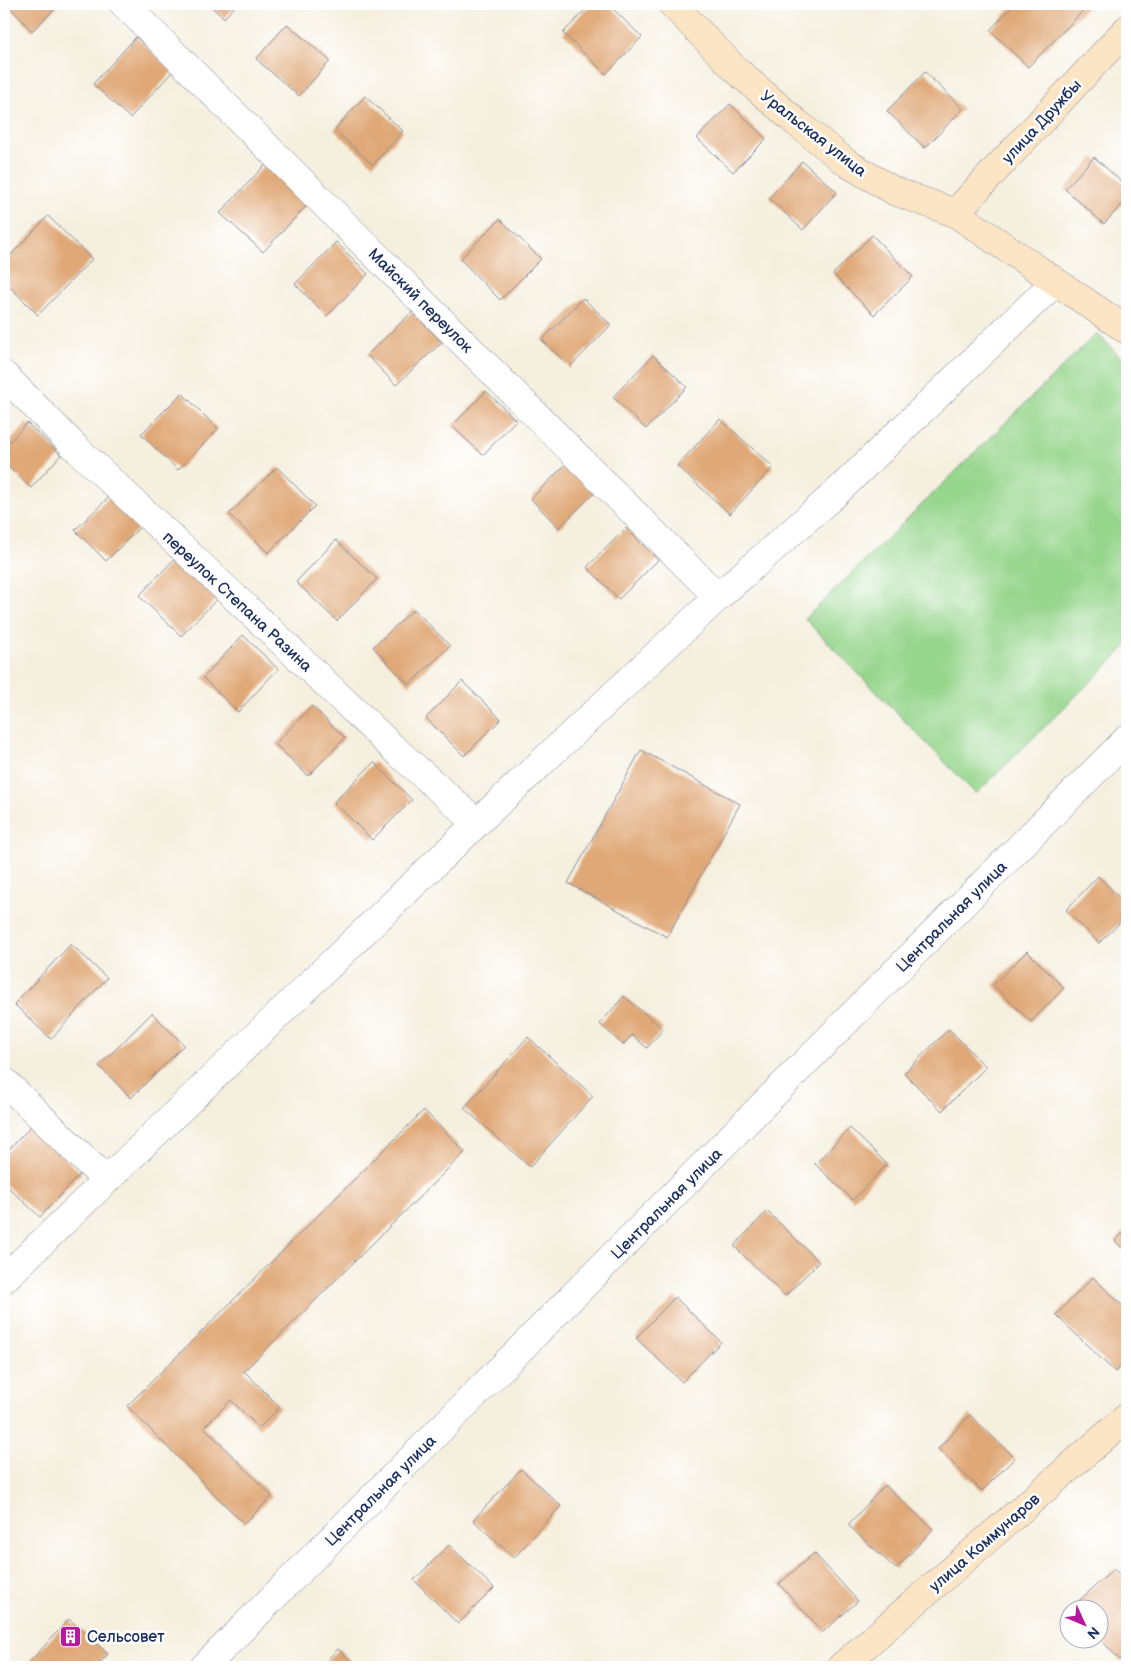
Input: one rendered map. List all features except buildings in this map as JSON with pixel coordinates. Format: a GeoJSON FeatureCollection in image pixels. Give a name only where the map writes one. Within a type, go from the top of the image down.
{"type":"FeatureCollection","features":[{"type":"Feature","properties":{"kind":"street","name":"Майский переулок"},"geometry":{"type":"LineString","coordinates":[[124,4],[718,597]]}},
{"type":"Feature","properties":{"kind":"street","name":"Уральская улица"},"geometry":{"type":"LineString","coordinates":[[672,4],[735,69],[797,124],[847,163],[894,191],[955,213],[1127,330]]}},
{"type":"Feature","properties":{"kind":"street","name":"улица Дружбы"},"geometry":{"type":"LineString","coordinates":[[955,213],[1127,29]]}},
{"type":"Feature","properties":{"kind":"street"},"geometry":{"type":"LineString","coordinates":[[4,1279],[476,822],[718,597],[835,494],[1055,282]]}},
{"type":"Feature","properties":{"kind":"street","name":"переулок Степана Разина"},"geometry":{"type":"LineString","coordinates":[[4,376],[78,450],[391,746],[476,822]]}},
{"type":"Feature","properties":{"kind":"street","name":"Центральная улица"},"geometry":{"type":"LineString","coordinates":[[204,1667],[1127,740]]}},
{"type":"Feature","properties":{"kind":"street"},"geometry":{"type":"LineString","coordinates":[[4,1081],[106,1180]]}},
{"type":"Feature","properties":{"kind":"street","name":"улица Коммунаров"},"geometry":{"type":"LineString","coordinates":[[841,1667],[1127,1417]]}},
{"type":"Feature","properties":{"kind":"green space"},"geometry":{"type":"Polygon","coordinates":[[[1097,333],[1127,364],[1127,646],[976,794],[805,619],[1097,333]]]}},
{"type":"Feature","properties":{"kind":"place","name":"Сельсовет"},"geometry":{"type":"Point","coordinates":[71,1636]}}]}
